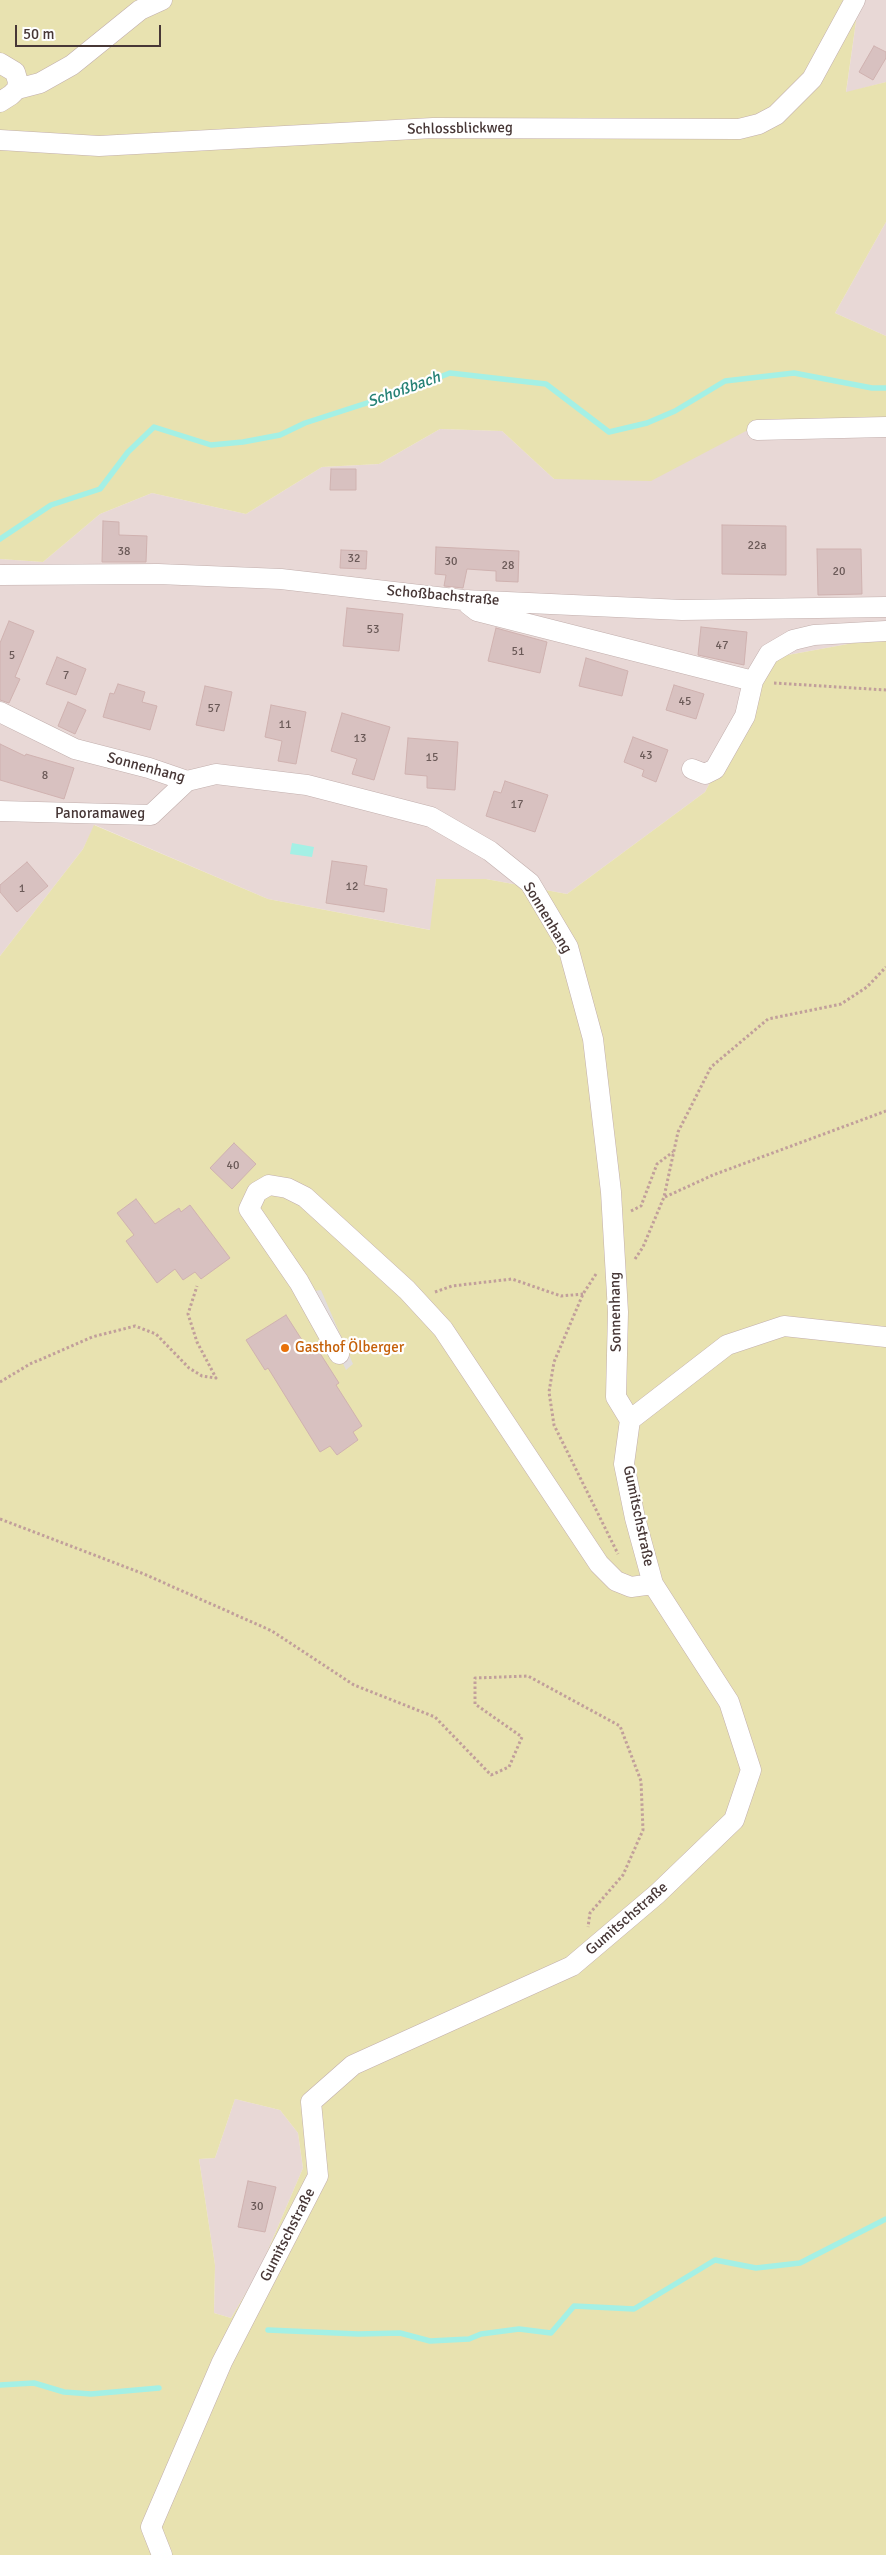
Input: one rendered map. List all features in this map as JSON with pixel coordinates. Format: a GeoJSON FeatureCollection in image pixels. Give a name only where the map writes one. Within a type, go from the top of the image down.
{"type":"FeatureCollection","features":[{"type":"Feature","properties":{"kind":"street"},"geometry":{"type":"LineString","coordinates":[[0,102],[17,89],[40,83],[72,64],[140,10],[162,0]]}},
{"type":"Feature","properties":{"kind":"street","name":"Schlossblickweg"},"geometry":{"type":"LineString","coordinates":[[0,140],[99,146],[433,128],[739,129],[759,124],[776,115],[812,79],[855,0]]}},
{"type":"Feature","properties":{"kind":"street"},"geometry":{"type":"LineString","coordinates":[[0,63],[15,72],[18,82],[17,89]]}},
{"type":"Feature","properties":{"kind":"street"},"geometry":{"type":"LineString","coordinates":[[757,430],[886,427]]}},
{"type":"Feature","properties":{"kind":"street","name":"Schoßbachstraße"},"geometry":{"type":"LineString","coordinates":[[0,574],[158,574],[281,579],[463,600],[682,610],[886,607]]}},
{"type":"Feature","properties":{"kind":"street"},"geometry":{"type":"LineString","coordinates":[[463,600],[477,611],[753,681]]}},
{"type":"Feature","properties":{"kind":"street"},"geometry":{"type":"LineString","coordinates":[[692,769],[705,774],[715,769],[745,716],[753,681],[769,654],[793,640],[814,634],[886,631]]}},
{"type":"Feature","properties":{"kind":"street","name":"Sonnenhang"},"geometry":{"type":"LineString","coordinates":[[0,712],[75,749],[149,768],[187,781],[216,774],[307,785],[431,817],[490,851],[530,883],[568,947],[593,1039],[613,1221],[616,1287],[616,1397],[630,1420]]}},
{"type":"Feature","properties":{"kind":"street","name":"Panoramaweg"},"geometry":{"type":"LineString","coordinates":[[0,811],[151,815],[187,781]]}},
{"type":"Feature","properties":{"kind":"street"},"geometry":{"type":"LineString","coordinates":[[338,1354],[299,1282],[249,1209],[257,1192],[269,1185],[287,1188],[305,1197],[415,1298],[443,1329],[599,1564],[616,1581],[631,1587],[653,1584]]}},
{"type":"Feature","properties":{"kind":"street"},"geometry":{"type":"LineString","coordinates":[[630,1420],[727,1345],[784,1326],[886,1337]]}},
{"type":"Feature","properties":{"kind":"street","name":"Gumitschstraße"},"geometry":{"type":"LineString","coordinates":[[162,2555],[151,2528],[222,2362],[318,2176],[311,2102],[353,2065],[572,1966],[657,1894],[734,1820],[751,1770],[729,1702],[653,1584],[634,1518],[624,1464],[630,1420]]}},
{"type":"Feature","properties":{"kind":"path"},"geometry":{"type":"LineString","coordinates":[[753,681],[886,690]]}},
{"type":"Feature","properties":{"kind":"path"},"geometry":{"type":"LineString","coordinates":[[616,1287],[643,1248],[664,1197],[678,1132],[711,1067],[768,1019],[842,1004],[867,987],[886,967]]}},
{"type":"Feature","properties":{"kind":"path"},"geometry":{"type":"LineString","coordinates":[[664,1197],[713,1175],[886,1111]]}},
{"type":"Feature","properties":{"kind":"path"},"geometry":{"type":"LineString","coordinates":[[613,1221],[641,1206],[658,1164],[674,1152]]}},
{"type":"Feature","properties":{"kind":"path"},"geometry":{"type":"LineString","coordinates":[[415,1298],[452,1286],[512,1279],[561,1296],[583,1294],[554,1362],[549,1392],[554,1425],[621,1560],[616,1581]]}},
{"type":"Feature","properties":{"kind":"path"},"geometry":{"type":"LineString","coordinates":[[0,1382],[30,1364],[92,1337],[135,1326],[156,1334],[189,1368],[202,1376],[216,1378],[196,1342],[188,1314],[197,1286]]}},
{"type":"Feature","properties":{"kind":"path"},"geometry":{"type":"LineString","coordinates":[[0,1518],[144,1574],[272,1631],[354,1685],[434,1717],[491,1775],[509,1767],[522,1737],[476,1704],[474,1678],[528,1676],[620,1726],[641,1781],[643,1830],[622,1875],[590,1913],[581,1959]]}},
{"type":"Feature","properties":{"kind":"shaded area"},"geometry":{"type":"Polygon","coordinates":[[[0,0],[859,0],[846,92],[886,82],[886,222],[835,313],[886,336],[886,422],[765,421],[651,481],[554,479],[502,431],[440,429],[379,464],[322,467],[246,514],[152,493],[100,514],[43,562],[0,559],[0,0]]]}},
{"type":"Feature","properties":{"kind":"shaded area"},"geometry":{"type":"Polygon","coordinates":[[[859,0],[886,0],[886,82],[846,93],[859,0]]]}},
{"type":"Feature","properties":{"kind":"shaded area"},"geometry":{"type":"Polygon","coordinates":[[[886,222],[886,336],[835,313],[886,222]]]}},
{"type":"Feature","properties":{"kind":"shaded area"},"geometry":{"type":"Polygon","coordinates":[[[765,421],[886,422],[886,637],[777,657],[705,792],[567,894],[486,879],[436,879],[431,930],[268,899],[95,825],[83,849],[0,956],[0,559],[43,562],[100,514],[152,493],[246,514],[322,467],[379,464],[440,429],[502,431],[554,479],[765,421]]]}},
{"type":"Feature","properties":{"kind":"shaded area"},"geometry":{"type":"Polygon","coordinates":[[[886,637],[886,2555],[0,2555],[0,956],[83,849],[94,825],[268,899],[430,930],[436,879],[486,879],[567,894],[705,792],[777,657],[886,637]],[[235,2099],[215,2158],[199,2159],[215,2265],[214,2313],[231,2318],[259,2271],[303,2168],[298,2133],[280,2110],[235,2099]]]}},
{"type":"Feature","properties":{"kind":"shaded area"},"geometry":{"type":"Polygon","coordinates":[[[321,1290],[353,1364],[346,1370],[309,1292],[321,1290]]]}},
{"type":"Feature","properties":{"kind":"shaded area"},"geometry":{"type":"Polygon","coordinates":[[[235,2099],[280,2110],[298,2133],[303,2168],[259,2271],[231,2318],[214,2313],[215,2265],[199,2159],[215,2158],[235,2099]]]}},
{"type":"Feature","properties":{"kind":"water"},"geometry":{"type":"Polygon","coordinates":[[[292,843],[314,847],[312,857],[290,854],[292,843]]]}},
{"type":"Feature","properties":{"kind":"building"},"geometry":{"type":"Polygon","coordinates":[[[874,46],[886,52],[886,58],[873,80],[859,72],[874,46]]]}},
{"type":"Feature","properties":{"kind":"building"},"geometry":{"type":"Polygon","coordinates":[[[331,469],[356,469],[356,490],[330,490],[331,469]]]}},
{"type":"Feature","properties":{"kind":"building"},"geometry":{"type":"Polygon","coordinates":[[[103,521],[119,522],[119,535],[147,536],[146,562],[102,562],[103,521]]]}},
{"type":"Feature","properties":{"kind":"building"},"geometry":{"type":"Polygon","coordinates":[[[722,525],[786,526],[786,575],[722,574],[722,525]]]}},
{"type":"Feature","properties":{"kind":"building"},"geometry":{"type":"Polygon","coordinates":[[[436,547],[519,551],[518,582],[496,581],[496,571],[467,569],[463,588],[444,586],[446,575],[435,574],[436,547]]]}},
{"type":"Feature","properties":{"kind":"building"},"geometry":{"type":"Polygon","coordinates":[[[817,549],[861,549],[862,594],[818,595],[817,549]]]}},
{"type":"Feature","properties":{"kind":"building"},"geometry":{"type":"Polygon","coordinates":[[[341,550],[367,551],[366,569],[340,568],[341,550]]]}},
{"type":"Feature","properties":{"kind":"building"},"geometry":{"type":"Polygon","coordinates":[[[347,608],[403,614],[399,651],[343,646],[347,608]]]}},
{"type":"Feature","properties":{"kind":"building"},"geometry":{"type":"Polygon","coordinates":[[[9,621],[34,631],[15,677],[20,679],[9,703],[0,700],[0,643],[9,621]]]}},
{"type":"Feature","properties":{"kind":"building"},"geometry":{"type":"Polygon","coordinates":[[[701,627],[747,632],[744,665],[698,655],[701,627]]]}},
{"type":"Feature","properties":{"kind":"building"},"geometry":{"type":"Polygon","coordinates":[[[496,628],[547,642],[540,673],[488,661],[496,628]]]}},
{"type":"Feature","properties":{"kind":"building"},"geometry":{"type":"Polygon","coordinates":[[[57,657],[86,669],[76,695],[46,684],[57,657]]]}},
{"type":"Feature","properties":{"kind":"building"},"geometry":{"type":"Polygon","coordinates":[[[586,658],[628,671],[622,696],[579,686],[586,658]]]}},
{"type":"Feature","properties":{"kind":"building"},"geometry":{"type":"Polygon","coordinates":[[[118,684],[145,692],[142,702],[157,706],[150,730],[103,717],[110,693],[114,694],[118,684]]]}},
{"type":"Feature","properties":{"kind":"building"},"geometry":{"type":"Polygon","coordinates":[[[674,685],[704,694],[696,719],[666,710],[674,685]]]}},
{"type":"Feature","properties":{"kind":"building"},"geometry":{"type":"Polygon","coordinates":[[[205,686],[232,692],[224,731],[196,725],[205,686]]]}},
{"type":"Feature","properties":{"kind":"building"},"geometry":{"type":"Polygon","coordinates":[[[68,702],[86,710],[75,734],[58,726],[68,702]]]}},
{"type":"Feature","properties":{"kind":"building"},"geometry":{"type":"Polygon","coordinates":[[[271,705],[306,712],[296,764],[278,761],[282,741],[265,737],[271,705]]]}},
{"type":"Feature","properties":{"kind":"building"},"geometry":{"type":"Polygon","coordinates":[[[342,713],[390,727],[374,780],[352,774],[357,759],[331,751],[342,713]]]}},
{"type":"Feature","properties":{"kind":"building"},"geometry":{"type":"Polygon","coordinates":[[[633,737],[668,750],[656,782],[642,776],[644,770],[624,762],[633,737]]]}},
{"type":"Feature","properties":{"kind":"building"},"geometry":{"type":"Polygon","coordinates":[[[408,738],[458,742],[455,790],[427,788],[427,776],[405,774],[408,738]]]}},
{"type":"Feature","properties":{"kind":"building"},"geometry":{"type":"Polygon","coordinates":[[[0,744],[25,756],[26,754],[74,768],[64,799],[0,780],[0,744]]]}},
{"type":"Feature","properties":{"kind":"building"},"geometry":{"type":"Polygon","coordinates":[[[505,781],[548,795],[535,832],[486,816],[494,791],[501,793],[505,781]]]}},
{"type":"Feature","properties":{"kind":"building"},"geometry":{"type":"Polygon","coordinates":[[[332,861],[367,866],[364,885],[387,889],[384,912],[326,903],[332,861]]]}},
{"type":"Feature","properties":{"kind":"building"},"geometry":{"type":"Polygon","coordinates":[[[27,862],[48,886],[17,912],[0,892],[0,885],[27,862]]]}},
{"type":"Feature","properties":{"kind":"building"},"geometry":{"type":"Polygon","coordinates":[[[234,1143],[256,1164],[232,1189],[210,1168],[234,1143]]]}},
{"type":"Feature","properties":{"kind":"building"},"geometry":{"type":"Polygon","coordinates":[[[136,1199],[155,1224],[179,1208],[181,1212],[190,1205],[230,1258],[201,1279],[195,1272],[183,1280],[175,1269],[157,1283],[126,1241],[134,1235],[117,1213],[136,1199]]]}},
{"type":"Feature","properties":{"kind":"building"},"geometry":{"type":"Polygon","coordinates":[[[286,1315],[309,1351],[316,1347],[339,1383],[336,1385],[362,1426],[353,1432],[358,1440],[337,1455],[330,1446],[320,1452],[268,1368],[265,1370],[246,1340],[286,1315]]]}},
{"type":"Feature","properties":{"kind":"building"},"geometry":{"type":"Polygon","coordinates":[[[248,2181],[276,2187],[265,2232],[238,2227],[248,2181]]]}},
{"type":"Feature","properties":{"kind":"waterway","name":"Schoßbach"},"geometry":{"type":"LineString","coordinates":[[0,539],[51,505],[100,489],[128,452],[154,427],[211,445],[243,442],[280,435],[305,423],[407,390],[450,373],[546,384],[609,432],[647,423],[675,411],[725,381],[794,373],[872,388],[886,388]]}},
{"type":"Feature","properties":{"kind":"waterway"},"geometry":{"type":"LineString","coordinates":[[268,2330],[358,2334],[400,2333],[430,2341],[469,2339],[481,2334],[519,2329],[551,2333],[574,2306],[634,2309],[715,2260],[756,2268],[800,2263],[886,2219]]}},
{"type":"Feature","properties":{"kind":"waterway"},"geometry":{"type":"LineString","coordinates":[[0,2385],[34,2383],[64,2392],[91,2394],[159,2388]]}},
{"type":"Feature","properties":{"kind":"place","name":"Gasthof Ölberger"},"geometry":{"type":"Point","coordinates":[285,1348]}}]}
